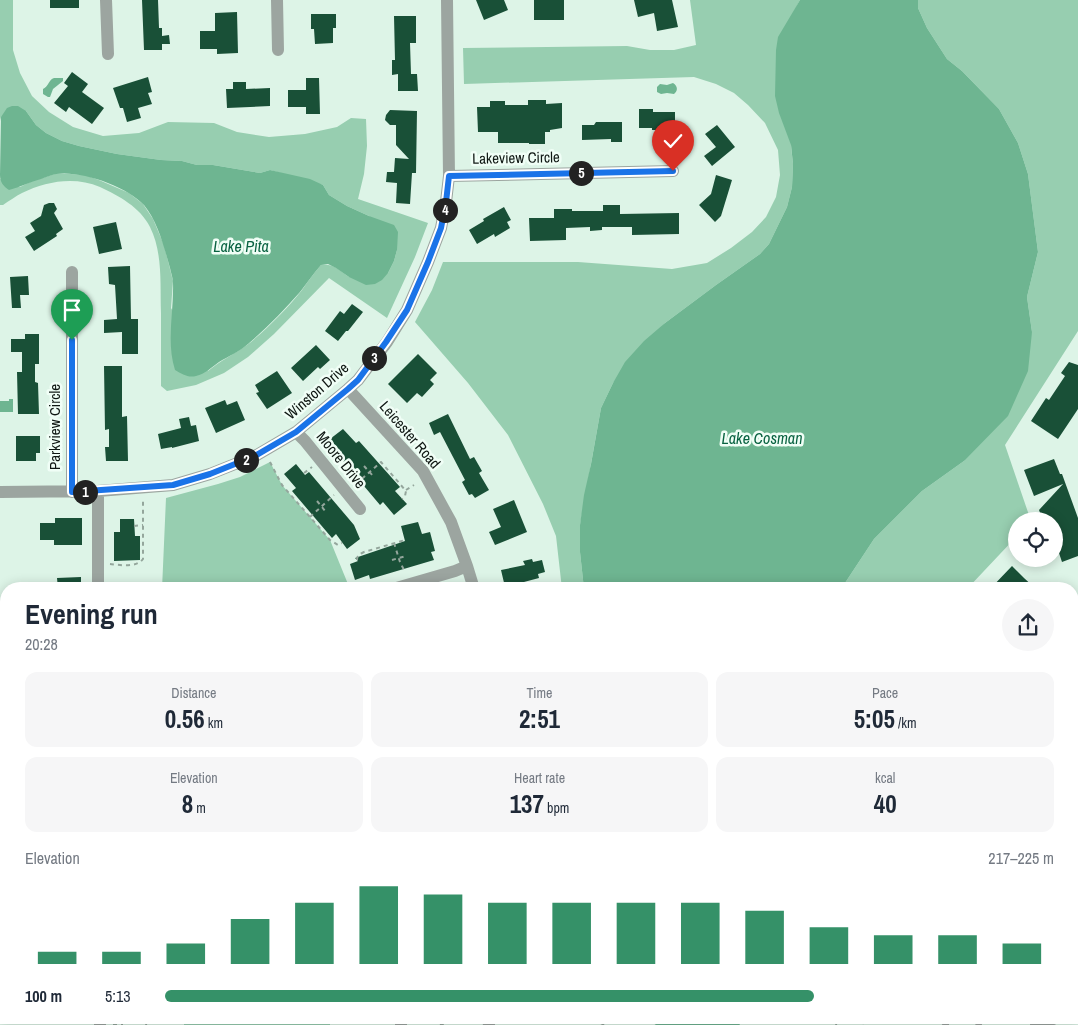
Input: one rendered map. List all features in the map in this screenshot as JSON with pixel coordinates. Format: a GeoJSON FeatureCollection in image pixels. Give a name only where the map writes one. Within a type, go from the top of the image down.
{"type":"FeatureCollection","features":[{"type":"Feature","properties":{"kind":"street"},"geometry":{"type":"LineString","coordinates":[[106,0],[108,54]]}},
{"type":"Feature","properties":{"kind":"street"},"geometry":{"type":"LineString","coordinates":[[277,0],[278,50]]}},
{"type":"Feature","properties":{"kind":"street","name":"Winston Drive"},"geometry":{"type":"LineString","coordinates":[[0,492],[98,491],[173,485],[210,474],[255,456],[296,432],[358,380],[407,310],[441,228],[449,176],[448,0]]}},
{"type":"Feature","properties":{"kind":"street","name":"Lakeview Circle"},"geometry":{"type":"LineString","coordinates":[[449,176],[673,171]]}},
{"type":"Feature","properties":{"kind":"street","name":"Parkview Circle"},"geometry":{"type":"LineString","coordinates":[[72,272],[72,492]]}},
{"type":"Feature","properties":{"kind":"street","name":"Leicester Road"},"geometry":{"type":"LineString","coordinates":[[348,389],[423,471],[451,522],[472,582]]}},
{"type":"Feature","properties":{"kind":"street","name":"Moore Drive"},"geometry":{"type":"LineString","coordinates":[[296,432],[360,509]]}},
{"type":"Feature","properties":{"kind":"street"},"geometry":{"type":"LineString","coordinates":[[98,491],[98,582]]}},
{"type":"Feature","properties":{"kind":"street"},"geometry":{"type":"LineString","coordinates":[[415,582],[467,566]]}},
{"type":"Feature","properties":{"kind":"path"},"geometry":{"type":"LineString","coordinates":[[270,462],[282,485],[330,540],[338,545],[342,543]]}},
{"type":"Feature","properties":{"kind":"path"},"geometry":{"type":"LineString","coordinates":[[310,516],[381,462],[406,491]]}},
{"type":"Feature","properties":{"kind":"path"},"geometry":{"type":"LineString","coordinates":[[364,466],[374,477]]}},
{"type":"Feature","properties":{"kind":"path"},"geometry":{"type":"LineString","coordinates":[[402,498],[405,496],[406,491],[414,485]]}},
{"type":"Feature","properties":{"kind":"path"},"geometry":{"type":"LineString","coordinates":[[98,564],[128,565],[141,562],[143,559],[143,500]]}},
{"type":"Feature","properties":{"kind":"path"},"geometry":{"type":"LineString","coordinates":[[317,500],[326,512]]}},
{"type":"Feature","properties":{"kind":"path"},"geometry":{"type":"LineString","coordinates":[[134,526],[143,525]]}},
{"type":"Feature","properties":{"kind":"path"},"geometry":{"type":"LineString","coordinates":[[357,560],[359,554],[405,540]]}},
{"type":"Feature","properties":{"kind":"path"},"geometry":{"type":"LineString","coordinates":[[394,543],[407,582]]}},
{"type":"Feature","properties":{"kind":"path"},"geometry":{"type":"LineString","coordinates":[[392,560],[406,556]]}},
{"type":"Feature","properties":{"kind":"shaded area"},"geometry":{"type":"Polygon","coordinates":[[[0,0],[13,0],[13,50],[20,73],[32,96],[49,112],[73,127],[103,136],[139,133],[168,122],[214,123],[237,132],[269,137],[305,134],[337,127],[351,118],[366,119],[367,146],[364,174],[358,199],[428,223],[415,257],[387,318],[329,278],[274,334],[248,357],[224,373],[196,385],[167,391],[161,386],[159,258],[154,237],[146,220],[122,198],[100,187],[81,182],[61,181],[41,185],[0,205],[0,179],[20,187],[55,174],[85,175],[129,193],[143,204],[153,219],[164,245],[173,281],[171,308],[208,371],[247,345],[268,326],[297,297],[321,265],[332,266],[349,277],[388,273],[397,250],[369,216],[329,195],[323,185],[270,170],[260,173],[213,165],[197,165],[182,161],[117,154],[79,146],[62,141],[46,133],[36,125],[26,111],[1,117],[0,121],[0,0]]]}},
{"type":"Feature","properties":{"kind":"shaded area"},"geometry":{"type":"Polygon","coordinates":[[[690,0],[800,0],[791,17],[791,146],[793,164],[792,187],[787,207],[769,244],[760,254],[665,323],[613,383],[601,408],[580,525],[580,552],[583,582],[561,582],[556,536],[543,504],[508,435],[468,383],[415,322],[432,290],[443,262],[578,262],[672,269],[707,263],[752,232],[766,217],[776,197],[780,175],[778,150],[765,123],[734,93],[716,84],[694,77],[464,84],[463,48],[627,46],[650,50],[674,50],[696,45],[690,0]]]}},
{"type":"Feature","properties":{"kind":"shaded area"},"geometry":{"type":"Polygon","coordinates":[[[918,0],[1078,0],[1078,331],[1005,445],[1028,512],[1008,512],[1008,545],[974,582],[846,582],[874,539],[922,491],[964,461],[1032,332],[1027,297],[1038,252],[1028,174],[1018,143],[999,109],[962,71],[947,59],[927,28],[918,8],[918,0]]]}},
{"type":"Feature","properties":{"kind":"shaded area"},"geometry":{"type":"Polygon","coordinates":[[[270,462],[282,485],[330,540],[347,582],[162,582],[166,498],[240,477],[270,462]]]}},
{"type":"Feature","properties":{"kind":"shaded area"},"geometry":{"type":"Polygon","coordinates":[[[184,1024],[330,1024],[330,1025],[184,1024]]]}},
{"type":"Feature","properties":{"kind":"water","name":"Lake Cosman"},"geometry":{"type":"Polygon","coordinates":[[[800,0],[918,0],[918,8],[927,28],[947,59],[962,71],[999,109],[1018,143],[1028,174],[1038,252],[1027,297],[1032,332],[1028,371],[1008,416],[964,461],[922,491],[874,539],[846,582],[583,582],[580,552],[580,525],[584,495],[601,408],[613,383],[625,362],[644,341],[665,323],[760,254],[769,244],[787,207],[792,187],[793,164],[791,145],[775,96],[778,37],[800,0]]]}},
{"type":"Feature","properties":{"kind":"water"},"geometry":{"type":"Polygon","coordinates":[[[54,78],[63,78],[63,81],[53,89],[50,97],[48,97],[43,94],[43,89],[54,78]]]}},
{"type":"Feature","properties":{"kind":"water"},"geometry":{"type":"Polygon","coordinates":[[[673,83],[677,88],[674,94],[661,94],[657,92],[657,87],[660,84],[667,85],[673,83]]]}},
{"type":"Feature","properties":{"kind":"water","name":"Lake Pita"},"geometry":{"type":"Polygon","coordinates":[[[18,106],[26,111],[36,125],[46,133],[62,141],[79,146],[117,154],[182,161],[197,165],[213,165],[260,173],[270,170],[310,179],[323,185],[329,195],[347,206],[394,225],[398,232],[394,261],[382,280],[375,284],[366,285],[328,264],[321,265],[288,305],[248,344],[202,374],[185,375],[175,370],[172,359],[173,279],[160,235],[149,212],[136,198],[115,186],[77,174],[56,174],[9,190],[2,184],[0,177],[1,117],[7,108],[18,106]]]}},
{"type":"Feature","properties":{"kind":"water"},"geometry":{"type":"Polygon","coordinates":[[[9,399],[13,399],[13,412],[0,412],[0,401],[9,401],[9,399]]]}},
{"type":"Feature","properties":{"kind":"water"},"geometry":{"type":"Polygon","coordinates":[[[654,1024],[740,1025],[656,1025],[654,1024]]]}},
{"type":"Feature","properties":{"kind":"building"},"geometry":{"type":"Polygon","coordinates":[[[50,0],[79,0],[79,8],[50,8],[50,0]]]}},
{"type":"Feature","properties":{"kind":"building"},"geometry":{"type":"Polygon","coordinates":[[[142,0],[158,0],[159,28],[162,28],[162,36],[169,35],[170,44],[162,44],[162,50],[144,50],[142,0]]]}},
{"type":"Feature","properties":{"kind":"building"},"geometry":{"type":"Polygon","coordinates":[[[476,0],[504,0],[508,10],[484,20],[476,0]]]}},
{"type":"Feature","properties":{"kind":"building"},"geometry":{"type":"Polygon","coordinates":[[[534,0],[564,0],[564,20],[534,20],[534,0]]]}},
{"type":"Feature","properties":{"kind":"building"},"geometry":{"type":"Polygon","coordinates":[[[634,0],[672,0],[678,27],[657,31],[654,13],[638,17],[634,0]]]}},
{"type":"Feature","properties":{"kind":"building"},"geometry":{"type":"Polygon","coordinates":[[[237,12],[238,53],[217,54],[217,49],[200,49],[200,31],[215,31],[215,13],[237,12]]]}},
{"type":"Feature","properties":{"kind":"building"},"geometry":{"type":"Polygon","coordinates":[[[311,14],[336,14],[336,28],[333,28],[333,43],[315,44],[314,29],[311,29],[311,14]]]}},
{"type":"Feature","properties":{"kind":"building"},"geometry":{"type":"Polygon","coordinates":[[[394,16],[416,16],[416,43],[410,43],[411,74],[417,74],[418,91],[398,91],[398,74],[392,75],[392,60],[395,60],[394,16]]]}},
{"type":"Feature","properties":{"kind":"building"},"geometry":{"type":"Polygon","coordinates":[[[72,72],[88,84],[82,92],[104,108],[92,124],[69,107],[66,112],[54,103],[68,86],[64,83],[72,72]]]}},
{"type":"Feature","properties":{"kind":"building"},"geometry":{"type":"Polygon","coordinates":[[[148,77],[152,92],[148,93],[152,104],[138,108],[141,118],[127,122],[123,108],[120,108],[113,88],[148,77]]]}},
{"type":"Feature","properties":{"kind":"building"},"geometry":{"type":"Polygon","coordinates":[[[306,78],[319,78],[320,114],[306,114],[306,107],[288,107],[288,90],[306,90],[306,78]]]}},
{"type":"Feature","properties":{"kind":"building"},"geometry":{"type":"Polygon","coordinates":[[[233,82],[246,82],[246,89],[270,88],[270,106],[227,108],[226,89],[233,89],[233,82]]]}},
{"type":"Feature","properties":{"kind":"building"},"geometry":{"type":"Polygon","coordinates":[[[528,100],[546,100],[546,104],[562,103],[562,128],[545,132],[545,144],[498,143],[498,132],[478,132],[477,107],[490,107],[490,101],[505,101],[505,105],[528,105],[528,100]]]}},
{"type":"Feature","properties":{"kind":"building"},"geometry":{"type":"Polygon","coordinates":[[[639,109],[653,109],[653,112],[675,112],[675,130],[668,130],[668,134],[659,134],[659,130],[639,128],[639,109]]]}},
{"type":"Feature","properties":{"kind":"building"},"geometry":{"type":"Polygon","coordinates":[[[390,110],[417,111],[416,173],[412,173],[410,204],[396,203],[397,183],[386,182],[387,172],[394,172],[395,158],[409,159],[396,145],[396,125],[390,125],[385,120],[390,110]]]}},
{"type":"Feature","properties":{"kind":"building"},"geometry":{"type":"Polygon","coordinates":[[[596,122],[622,122],[622,142],[611,142],[611,139],[582,140],[582,125],[594,125],[596,122]]]}},
{"type":"Feature","properties":{"kind":"building"},"geometry":{"type":"Polygon","coordinates":[[[717,125],[735,147],[712,166],[704,156],[716,147],[705,134],[717,125]]]}},
{"type":"Feature","properties":{"kind":"building"},"geometry":{"type":"Polygon","coordinates":[[[716,175],[732,180],[721,216],[715,222],[699,205],[711,194],[716,175]]]}},
{"type":"Feature","properties":{"kind":"building"},"geometry":{"type":"Polygon","coordinates":[[[54,203],[57,209],[54,213],[63,229],[56,234],[57,236],[34,251],[25,237],[35,231],[30,223],[41,216],[44,205],[54,203]]]}},
{"type":"Feature","properties":{"kind":"building"},"geometry":{"type":"Polygon","coordinates":[[[603,205],[620,205],[620,214],[679,213],[679,234],[632,235],[632,227],[602,227],[602,230],[590,231],[590,227],[566,228],[566,240],[530,241],[529,218],[554,218],[554,209],[603,211],[603,205]]]}},
{"type":"Feature","properties":{"kind":"building"},"geometry":{"type":"Polygon","coordinates":[[[504,207],[511,220],[507,222],[510,228],[495,237],[494,234],[477,244],[469,230],[484,221],[483,219],[504,207]]]}},
{"type":"Feature","properties":{"kind":"building"},"geometry":{"type":"Polygon","coordinates":[[[116,222],[122,249],[99,254],[93,227],[116,222]]]}},
{"type":"Feature","properties":{"kind":"building"},"geometry":{"type":"Polygon","coordinates":[[[130,266],[131,319],[138,319],[138,354],[122,354],[122,332],[104,333],[104,320],[117,319],[115,285],[109,284],[108,267],[130,266]]]}},
{"type":"Feature","properties":{"kind":"building"},"geometry":{"type":"Polygon","coordinates":[[[28,276],[29,295],[20,295],[21,308],[12,308],[10,277],[28,276]]]}},
{"type":"Feature","properties":{"kind":"building"},"geometry":{"type":"Polygon","coordinates":[[[352,304],[363,312],[338,341],[325,331],[340,311],[344,314],[352,304]]]}},
{"type":"Feature","properties":{"kind":"building"},"geometry":{"type":"Polygon","coordinates":[[[25,334],[39,334],[39,364],[35,364],[35,382],[38,383],[39,414],[18,414],[17,372],[22,372],[22,352],[11,352],[11,339],[25,339],[25,334]]]}},
{"type":"Feature","properties":{"kind":"building"},"geometry":{"type":"Polygon","coordinates":[[[316,345],[330,360],[320,369],[318,367],[303,381],[291,368],[316,345]]]}},
{"type":"Feature","properties":{"kind":"building"},"geometry":{"type":"Polygon","coordinates":[[[418,354],[437,373],[430,380],[434,384],[422,397],[417,393],[407,403],[388,384],[418,354]]]}},
{"type":"Feature","properties":{"kind":"building"},"geometry":{"type":"Polygon","coordinates":[[[1069,362],[1078,365],[1078,409],[1058,439],[1031,421],[1046,398],[1049,400],[1065,376],[1061,373],[1069,362]]]}},
{"type":"Feature","properties":{"kind":"building"},"geometry":{"type":"Polygon","coordinates":[[[104,366],[122,366],[122,417],[127,416],[128,461],[106,461],[105,447],[109,447],[109,429],[105,430],[104,366]]]}},
{"type":"Feature","properties":{"kind":"building"},"geometry":{"type":"Polygon","coordinates":[[[277,371],[292,393],[267,409],[256,393],[259,392],[255,385],[277,371]]]}},
{"type":"Feature","properties":{"kind":"building"},"geometry":{"type":"Polygon","coordinates":[[[225,400],[227,405],[237,401],[245,420],[216,433],[205,408],[225,400]]]}},
{"type":"Feature","properties":{"kind":"building"},"geometry":{"type":"Polygon","coordinates":[[[448,414],[470,459],[474,457],[482,471],[479,473],[489,490],[475,498],[472,494],[469,495],[462,482],[465,480],[440,432],[434,435],[429,423],[448,414]]]}},
{"type":"Feature","properties":{"kind":"building"},"geometry":{"type":"Polygon","coordinates":[[[189,417],[191,426],[196,425],[199,441],[161,449],[158,434],[181,428],[179,419],[189,417]]]}},
{"type":"Feature","properties":{"kind":"building"},"geometry":{"type":"Polygon","coordinates":[[[343,429],[356,443],[359,441],[400,487],[395,491],[407,504],[394,515],[383,502],[380,505],[337,454],[340,451],[330,439],[343,429]]]}},
{"type":"Feature","properties":{"kind":"building"},"geometry":{"type":"Polygon","coordinates":[[[16,436],[40,436],[40,453],[36,453],[36,461],[16,461],[16,436]]]}},
{"type":"Feature","properties":{"kind":"building"},"geometry":{"type":"Polygon","coordinates":[[[1054,459],[1060,474],[1062,474],[1078,518],[1078,556],[1063,562],[1063,512],[1040,512],[1039,510],[1063,484],[1034,496],[1024,470],[1054,459]]]}},
{"type":"Feature","properties":{"kind":"building"},"geometry":{"type":"Polygon","coordinates":[[[296,464],[305,475],[309,472],[354,525],[360,539],[347,549],[336,534],[332,538],[292,491],[296,488],[284,474],[296,464]]]}},
{"type":"Feature","properties":{"kind":"building"},"geometry":{"type":"Polygon","coordinates":[[[514,500],[527,532],[495,545],[489,532],[501,527],[493,509],[514,500]]]}},
{"type":"Feature","properties":{"kind":"building"},"geometry":{"type":"Polygon","coordinates":[[[55,518],[82,518],[82,545],[54,545],[54,540],[40,540],[40,523],[55,523],[55,518]]]}},
{"type":"Feature","properties":{"kind":"building"},"geometry":{"type":"Polygon","coordinates":[[[120,519],[134,519],[135,536],[140,536],[140,560],[114,561],[114,532],[120,532],[120,519]]]}},
{"type":"Feature","properties":{"kind":"building"},"geometry":{"type":"Polygon","coordinates":[[[418,522],[422,534],[430,532],[435,551],[431,552],[434,560],[370,579],[369,575],[355,580],[350,564],[358,561],[355,558],[405,541],[401,526],[418,522]]]}},
{"type":"Feature","properties":{"kind":"building"},"geometry":{"type":"Polygon","coordinates":[[[532,559],[533,562],[542,560],[545,572],[538,574],[539,578],[524,582],[504,582],[501,570],[525,565],[523,561],[532,559]]]}},
{"type":"Feature","properties":{"kind":"building"},"geometry":{"type":"Polygon","coordinates":[[[1013,567],[1028,582],[997,582],[1013,567]]]}},
{"type":"Feature","properties":{"kind":"building"},"geometry":{"type":"Polygon","coordinates":[[[81,577],[81,582],[57,582],[57,578],[81,577]]]}},
{"type":"Feature","properties":{"kind":"route"},"geometry":{"type":"LineString","coordinates":[[72,340],[72,492],[173,485],[210,474],[255,456],[296,432],[358,380],[407,310],[441,228],[449,176],[673,171]]}}]}
